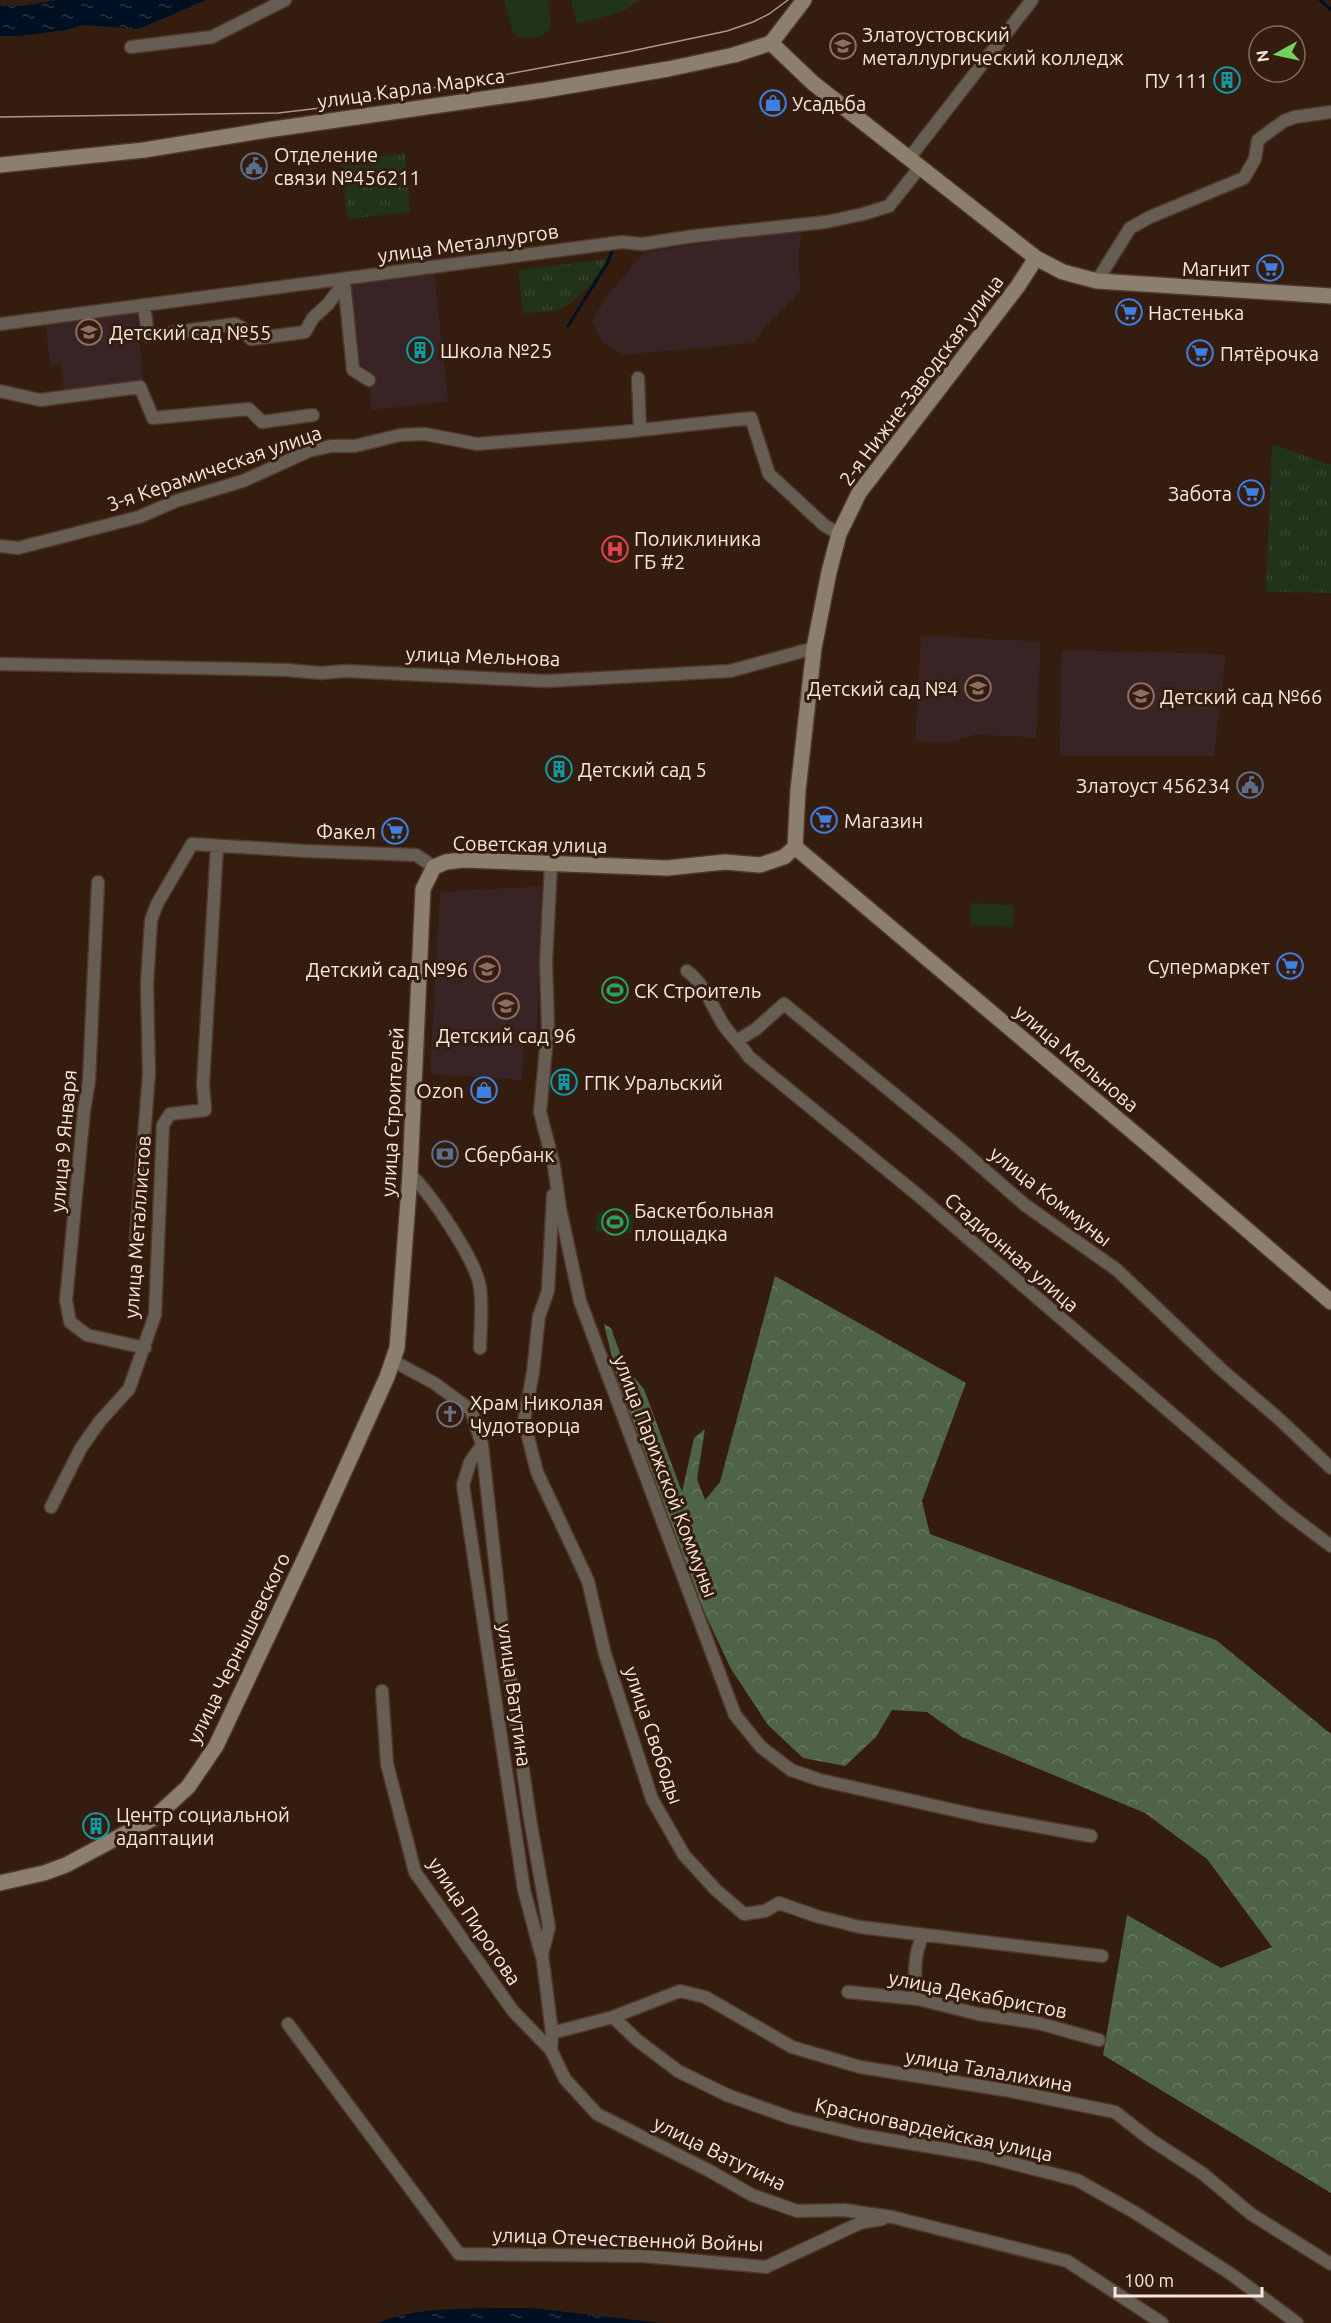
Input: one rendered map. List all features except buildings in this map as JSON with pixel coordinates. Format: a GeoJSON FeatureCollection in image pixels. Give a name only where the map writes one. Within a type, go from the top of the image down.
{"type":"FeatureCollection","features":[{"type":"Feature","properties":{"kind":"main road"},"geometry":{"type":"LineString","coordinates":[[804,0],[771,43],[813,83],[1036,258],[1063,272],[1097,281],[1331,296]]}},
{"type":"Feature","properties":{"kind":"main road","name":"улица Карла Маркса"},"geometry":{"type":"LineString","coordinates":[[0,165],[144,150],[545,90],[668,69],[734,55],[771,43]]}},
{"type":"Feature","properties":{"kind":"main road","name":"2-я Нижне-Заводская улица"},"geometry":{"type":"LineString","coordinates":[[795,848],[798,790],[814,648],[839,534],[859,493],[1018,286],[1036,258]]}},
{"type":"Feature","properties":{"kind":"main road","name":"Советская улица"},"geometry":{"type":"LineString","coordinates":[[434,867],[446,862],[463,860],[667,868],[724,862],[760,865],[784,857],[795,848]]}},
{"type":"Feature","properties":{"kind":"main road","name":"улица Мельнова"},"geometry":{"type":"LineString","coordinates":[[795,848],[1134,1132],[1331,1302]]}},
{"type":"Feature","properties":{"kind":"main road","name":"улица Строителей"},"geometry":{"type":"LineString","coordinates":[[393,1361],[398,1336],[410,1174],[423,889],[434,867]]}},
{"type":"Feature","properties":{"kind":"main road","name":"улица Чернышевского"},"geometry":{"type":"LineString","coordinates":[[0,1883],[44,1873],[66,1865],[154,1818],[188,1787],[216,1746],[310,1547],[393,1361]]}},
{"type":"Feature","properties":{"kind":"street"},"geometry":{"type":"LineString","coordinates":[[131,47],[212,37],[285,0]]}},
{"type":"Feature","properties":{"kind":"street","name":"улица Металлургов"},"geometry":{"type":"LineString","coordinates":[[0,324],[344,281],[622,242],[642,244],[826,222],[889,206],[915,162],[1032,0]]}},
{"type":"Feature","properties":{"kind":"street"},"geometry":{"type":"LineString","coordinates":[[1097,281],[1130,228],[1150,217],[1244,178],[1255,159],[1258,141],[1284,121],[1295,117],[1331,112]]}},
{"type":"Feature","properties":{"kind":"street"},"geometry":{"type":"LineString","coordinates":[[144,305],[148,336],[235,324],[242,328],[251,339],[305,332],[313,318],[328,304],[344,281]]}},
{"type":"Feature","properties":{"kind":"street"},"geometry":{"type":"LineString","coordinates":[[344,281],[353,370],[369,380]]}},
{"type":"Feature","properties":{"kind":"street"},"geometry":{"type":"LineString","coordinates":[[638,378],[640,430]]}},
{"type":"Feature","properties":{"kind":"street"},"geometry":{"type":"LineString","coordinates":[[0,391],[40,400],[140,387],[153,418],[249,409],[262,422],[313,415]]}},
{"type":"Feature","properties":{"kind":"street","name":"3-я Керамическая улица"},"geometry":{"type":"LineString","coordinates":[[0,546],[18,548],[139,518],[176,501],[243,481],[309,451],[331,446],[356,446],[400,435],[425,434],[440,439],[477,444],[751,418],[769,474],[824,525],[839,534]]}},
{"type":"Feature","properties":{"kind":"street","name":"улица Мельнова"},"geometry":{"type":"LineString","coordinates":[[0,664],[287,670],[321,673],[345,671],[546,681],[730,671],[814,648]]}},
{"type":"Feature","properties":{"kind":"street","name":"Советская улица"},"geometry":{"type":"LineString","coordinates":[[192,844],[416,855],[434,867]]}},
{"type":"Feature","properties":{"kind":"street","name":"улица Металлистов"},"geometry":{"type":"LineString","coordinates":[[135,1252],[149,1072],[147,984],[151,920],[157,904],[192,844]]}},
{"type":"Feature","properties":{"kind":"street","name":"улица Металлистов"},"geometry":{"type":"LineString","coordinates":[[51,1507],[81,1448],[100,1421],[129,1389],[155,1315],[163,1125],[170,1114],[205,1110],[203,1084],[217,846]]}},
{"type":"Feature","properties":{"kind":"street","name":"улица Парижской Коммуны"},"geometry":{"type":"LineString","coordinates":[[551,864],[546,962],[548,1027],[540,1112],[554,1166],[560,1208],[580,1301],[735,1715],[761,1747],[791,1770],[819,1780],[980,1816],[1091,1836]]}},
{"type":"Feature","properties":{"kind":"street","name":"улица 9 Января"},"geometry":{"type":"LineString","coordinates":[[98,882],[89,1081],[84,1111],[66,1300],[70,1322],[87,1335],[145,1348]]}},
{"type":"Feature","properties":{"kind":"street","name":"Стадионная улица"},"geometry":{"type":"LineString","coordinates":[[687,971],[698,979],[726,1028],[750,1057],[919,1196],[1286,1512],[1331,1546]]}},
{"type":"Feature","properties":{"kind":"street","name":"улица Коммуны"},"geometry":{"type":"LineString","coordinates":[[738,1040],[756,1029],[784,1004],[955,1144],[1024,1205],[1117,1270],[1223,1371],[1331,1468]]}},
{"type":"Feature","properties":{"kind":"street","name":"улица Свободы"},"geometry":{"type":"LineString","coordinates":[[554,1166],[548,1291],[539,1316],[533,1372],[524,1421],[537,1473],[588,1581],[605,1654],[652,1799],[684,1855],[716,1890],[744,1914],[765,1911],[779,1903],[860,1928],[1102,1956]]}},
{"type":"Feature","properties":{"kind":"street"},"geometry":{"type":"LineString","coordinates":[[410,1174],[425,1189],[474,1268],[480,1287],[480,1348]]}},
{"type":"Feature","properties":{"kind":"street","name":"улица Ватутина"},"geometry":{"type":"LineString","coordinates":[[393,1361],[434,1383],[471,1410],[482,1445],[503,1627],[530,1819],[549,1927],[542,1954]]}},
{"type":"Feature","properties":{"kind":"street","name":"улица Ватутина"},"geometry":{"type":"LineString","coordinates":[[482,1445],[470,1462],[463,1485],[522,1879],[542,1954],[552,2033],[551,2050],[565,2079],[597,2114],[752,2195],[797,2211],[844,2210],[892,2217],[1067,2261],[1162,2323]]}},
{"type":"Feature","properties":{"kind":"street","name":"улица Пирогова"},"geometry":{"type":"LineString","coordinates":[[382,1691],[387,1764],[415,1872],[513,2011],[551,2050]]}},
{"type":"Feature","properties":{"kind":"street"},"geometry":{"type":"LineString","coordinates":[[918,1999],[914,1977],[918,1946],[923,1935]]}},
{"type":"Feature","properties":{"kind":"street","name":"улица Талалихина"},"geometry":{"type":"LineString","coordinates":[[613,2017],[680,1991],[705,1997],[792,2047],[860,2067],[1005,2090],[1115,2112],[1202,2173],[1251,2214],[1331,2264]]}},
{"type":"Feature","properties":{"kind":"street","name":"улица Декабристов"},"geometry":{"type":"LineString","coordinates":[[848,1992],[918,1999],[978,2014],[1038,2023],[1099,2040]]}},
{"type":"Feature","properties":{"kind":"street"},"geometry":{"type":"LineString","coordinates":[[552,2033],[613,2017]]}},
{"type":"Feature","properties":{"kind":"street","name":"Красногвардейская улица"},"geometry":{"type":"LineString","coordinates":[[613,2017],[637,2040],[678,2071],[727,2095],[791,2118],[860,2135],[980,2155],[1077,2180],[1134,2212],[1231,2274],[1297,2323]]}},
{"type":"Feature","properties":{"kind":"street","name":"улица Отечественной Войны"},"geometry":{"type":"LineString","coordinates":[[288,2024],[459,2254],[643,2256],[766,2267],[860,2223],[892,2217]]}},
{"type":"Feature","properties":{"kind":"shaded area"},"geometry":{"type":"Polygon","coordinates":[[[802,229],[798,258],[801,291],[766,326],[754,343],[622,355],[603,343],[592,321],[605,299],[644,252],[802,229]]]}},
{"type":"Feature","properties":{"kind":"shaded area"},"geometry":{"type":"Polygon","coordinates":[[[434,271],[448,401],[372,410],[370,391],[360,377],[347,282],[434,271]]]}},
{"type":"Feature","properties":{"kind":"shaded area"},"geometry":{"type":"Polygon","coordinates":[[[136,309],[143,381],[64,390],[61,365],[50,366],[45,320],[136,309]]]}},
{"type":"Feature","properties":{"kind":"shaded area","name":"Детский сад №4"},"geometry":{"type":"Polygon","coordinates":[[[921,635],[1041,642],[1036,738],[977,734],[951,743],[915,741],[921,635]]]}},
{"type":"Feature","properties":{"kind":"shaded area","name":"Детский сад №66"},"geometry":{"type":"Polygon","coordinates":[[[1061,650],[1226,654],[1214,756],[1060,756],[1061,650]]]}},
{"type":"Feature","properties":{"kind":"shaded area","name":"Детский сад №96"},"geometry":{"type":"Polygon","coordinates":[[[542,886],[536,1046],[523,1046],[522,1080],[430,1074],[440,892],[542,886]]]}},
{"type":"Feature","properties":{"kind":"green space"},"geometry":{"type":"Polygon","coordinates":[[[504,0],[548,0],[551,19],[548,31],[537,37],[517,37],[512,30],[504,0]]]}},
{"type":"Feature","properties":{"kind":"green space"},"geometry":{"type":"Polygon","coordinates":[[[571,0],[640,0],[622,12],[577,24],[571,0]]]}},
{"type":"Feature","properties":{"kind":"green space"},"geometry":{"type":"Polygon","coordinates":[[[405,153],[410,212],[348,219],[341,162],[405,153]]]}},
{"type":"Feature","properties":{"kind":"green space"},"geometry":{"type":"Polygon","coordinates":[[[608,259],[586,289],[572,302],[549,312],[523,313],[518,270],[608,259]]]}},
{"type":"Feature","properties":{"kind":"green space"},"geometry":{"type":"Polygon","coordinates":[[[1272,444],[1331,465],[1331,593],[1266,592],[1272,444]]]}},
{"type":"Feature","properties":{"kind":"green space"},"geometry":{"type":"Polygon","coordinates":[[[971,903],[1014,905],[1013,927],[970,925],[971,903]]]}},
{"type":"Feature","properties":{"kind":"green space","name":"Баскетбольная площадка"},"geometry":{"type":"Polygon","coordinates":[[[597,1212],[634,1214],[632,1233],[596,1231],[597,1212]]]}},
{"type":"Feature","properties":{"kind":"green space"},"geometry":{"type":"Polygon","coordinates":[[[775,1276],[966,1383],[922,1501],[930,1534],[1216,1640],[1331,1734],[1331,2193],[1103,2055],[1127,1915],[1221,1968],[1272,1947],[1207,1859],[1145,1813],[962,1737],[927,1712],[892,1710],[876,1737],[845,1766],[803,1758],[768,1725],[731,1669],[698,1599],[617,1379],[604,1324],[611,1328],[625,1367],[644,1389],[682,1492],[694,1438],[705,1429],[697,1479],[705,1500],[720,1482],[775,1276]]]}},
{"type":"Feature","properties":{"kind":"water"},"geometry":{"type":"Polygon","coordinates":[[[58,0],[206,0],[139,29],[83,25],[66,30],[20,36],[0,36],[0,5],[22,6],[58,0]]]}},
{"type":"Feature","properties":{"kind":"water"},"geometry":{"type":"Polygon","coordinates":[[[532,2308],[661,2323],[379,2323],[405,2314],[420,2312],[532,2308]]]}},
{"type":"Feature","properties":{"kind":"waterway"},"geometry":{"type":"LineString","coordinates":[[1320,0],[1331,10]]}},
{"type":"Feature","properties":{"kind":"waterway"},"geometry":{"type":"LineString","coordinates":[[568,326],[612,252]]}},
{"type":"Feature","properties":{"kind":"tram line"},"geometry":{"type":"LineString","coordinates":[[0,117],[278,113],[329,107],[622,53],[727,31],[769,14],[788,0]]}},
{"type":"Feature","properties":{"kind":"place","name":"Златоустовский металлургический колледж"},"geometry":{"type":"Point","coordinates":[843,46]}},
{"type":"Feature","properties":{"kind":"place","name":"ПУ 111"},"geometry":{"type":"Point","coordinates":[1227,80]}},
{"type":"Feature","properties":{"kind":"place","name":"Усадьба"},"geometry":{"type":"Point","coordinates":[773,103]}},
{"type":"Feature","properties":{"kind":"place","name":"Отделение связи №456211"},"geometry":{"type":"Point","coordinates":[254,166]}},
{"type":"Feature","properties":{"kind":"place","name":"Магнит"},"geometry":{"type":"Point","coordinates":[1270,268]}},
{"type":"Feature","properties":{"kind":"place","name":"Настенька"},"geometry":{"type":"Point","coordinates":[1129,312]}},
{"type":"Feature","properties":{"kind":"place","name":"Детский сад №55"},"geometry":{"type":"Point","coordinates":[89,332]}},
{"type":"Feature","properties":{"kind":"place","name":"Школа №25"},"geometry":{"type":"Point","coordinates":[420,350]}},
{"type":"Feature","properties":{"kind":"place","name":"Пятёрочка"},"geometry":{"type":"Point","coordinates":[1200,353]}},
{"type":"Feature","properties":{"kind":"place","name":"Забота"},"geometry":{"type":"Point","coordinates":[1251,493]}},
{"type":"Feature","properties":{"kind":"place","name":"Поликлиника ГБ #2"},"geometry":{"type":"Point","coordinates":[615,549]}},
{"type":"Feature","properties":{"kind":"place","name":"Детский сад №4"},"geometry":{"type":"Point","coordinates":[978,688]}},
{"type":"Feature","properties":{"kind":"place","name":"Детский сад №66"},"geometry":{"type":"Point","coordinates":[1141,696]}},
{"type":"Feature","properties":{"kind":"place","name":"Детский сад 5"},"geometry":{"type":"Point","coordinates":[559,769]}},
{"type":"Feature","properties":{"kind":"place","name":"Златоуст 456234"},"geometry":{"type":"Point","coordinates":[1250,785]}},
{"type":"Feature","properties":{"kind":"place","name":"Магазин"},"geometry":{"type":"Point","coordinates":[824,820]}},
{"type":"Feature","properties":{"kind":"place","name":"Факел"},"geometry":{"type":"Point","coordinates":[395,831]}},
{"type":"Feature","properties":{"kind":"place","name":"Супермаркет"},"geometry":{"type":"Point","coordinates":[1290,966]}},
{"type":"Feature","properties":{"kind":"place","name":"Детский сад №96"},"geometry":{"type":"Point","coordinates":[487,969]}},
{"type":"Feature","properties":{"kind":"place","name":"СК Строитель"},"geometry":{"type":"Point","coordinates":[615,990]}},
{"type":"Feature","properties":{"kind":"place","name":"Детский сад 96"},"geometry":{"type":"Point","coordinates":[506,1006]}},
{"type":"Feature","properties":{"kind":"place","name":"ГПК Уральский"},"geometry":{"type":"Point","coordinates":[564,1082]}},
{"type":"Feature","properties":{"kind":"place","name":"Ozon"},"geometry":{"type":"Point","coordinates":[484,1090]}},
{"type":"Feature","properties":{"kind":"place","name":"Сбербанк"},"geometry":{"type":"Point","coordinates":[445,1154]}},
{"type":"Feature","properties":{"kind":"place","name":"Баскетбольная площадка"},"geometry":{"type":"Point","coordinates":[615,1222]}},
{"type":"Feature","properties":{"kind":"place","name":"Храм Николая Чудотворца"},"geometry":{"type":"Point","coordinates":[450,1414]}},
{"type":"Feature","properties":{"kind":"place","name":"Центр социальной адаптации"},"geometry":{"type":"Point","coordinates":[96,1826]}}]}
